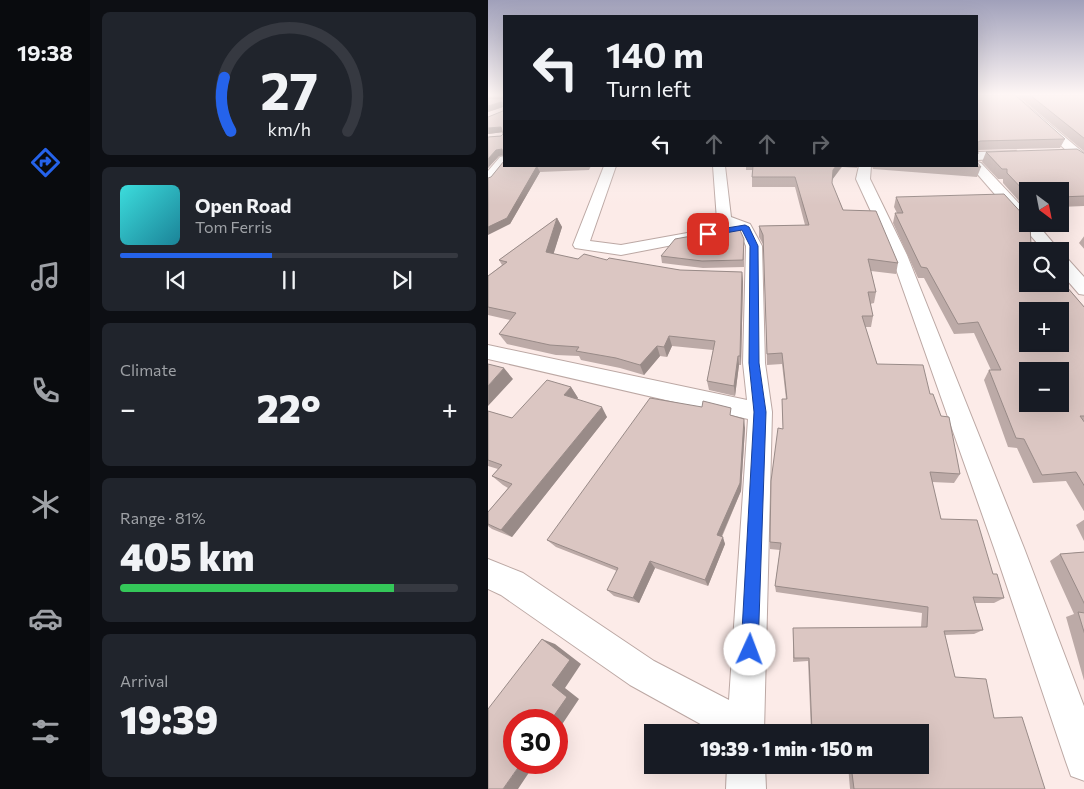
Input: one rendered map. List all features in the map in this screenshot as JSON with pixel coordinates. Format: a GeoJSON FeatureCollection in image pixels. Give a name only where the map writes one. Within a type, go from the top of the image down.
{"type":"FeatureCollection","features":[{"type":"Feature","properties":{"kind":"street"},"geometry":{"type":"LineString","coordinates":[[1052,132],[1080,157]]}},
{"type":"Feature","properties":{"kind":"street"},"geometry":{"type":"LineString","coordinates":[[978,156],[1028,154]]}},
{"type":"Feature","properties":{"kind":"street"},"geometry":{"type":"LineString","coordinates":[[1057,154],[1080,157]]}},
{"type":"Feature","properties":{"kind":"street"},"geometry":{"type":"LineString","coordinates":[[488,179],[503,161]]}},
{"type":"Feature","properties":{"kind":"street"},"geometry":{"type":"LineString","coordinates":[[610,167],[581,245],[621,250],[745,227]]}},
{"type":"Feature","properties":{"kind":"street"},"geometry":{"type":"LineString","coordinates":[[719,167],[724,220],[745,227],[754,246],[746,275],[760,412],[747,724]]}},
{"type":"Feature","properties":{"kind":"street"},"geometry":{"type":"LineString","coordinates":[[866,167],[863,179],[899,255],[1006,539],[1084,762]]}},
{"type":"Feature","properties":{"kind":"street"},"geometry":{"type":"LineString","coordinates":[[978,167],[1019,212]]}},
{"type":"Feature","properties":{"kind":"street"},"geometry":{"type":"LineString","coordinates":[[1036,232],[1045,242]]}},
{"type":"Feature","properties":{"kind":"street"},"geometry":{"type":"LineString","coordinates":[[621,250],[627,262],[636,265]]}},
{"type":"Feature","properties":{"kind":"street"},"geometry":{"type":"LineString","coordinates":[[1069,272],[1084,290]]}},
{"type":"Feature","properties":{"kind":"street"},"geometry":{"type":"LineString","coordinates":[[488,352],[760,412]]}},
{"type":"Feature","properties":{"kind":"street"},"geometry":{"type":"LineString","coordinates":[[488,574],[512,584],[719,724]]}},
{"type":"Feature","properties":{"kind":"street"},"geometry":{"type":"LineString","coordinates":[[746,774],[746,789]]}},
{"type":"Feature","properties":{"kind":"building"},"geometry":{"type":"Polygon","coordinates":[[[978,132],[1057,132],[1065,139],[978,142],[978,132]]]}},
{"type":"Feature","properties":{"kind":"building"},"geometry":{"type":"Polygon","coordinates":[[[1076,132],[1085,132],[1085,139],[1076,132]]]}},
{"type":"Feature","properties":{"kind":"building"},"geometry":{"type":"Polygon","coordinates":[[[503,134],[503,155],[502,149],[496,150],[488,159],[488,137],[501,136],[503,134]]]}},
{"type":"Feature","properties":{"kind":"building"},"geometry":{"type":"Polygon","coordinates":[[[1077,149],[1085,154],[1085,196],[1069,197],[1069,182],[1019,182],[1019,186],[1007,173],[1007,169],[1002,169],[986,152],[1077,149]]]}},
{"type":"Feature","properties":{"kind":"building"},"geometry":{"type":"Polygon","coordinates":[[[503,162],[503,167],[536,167],[507,218],[488,227],[488,178],[503,162]]]}},
{"type":"Feature","properties":{"kind":"building"},"geometry":{"type":"Polygon","coordinates":[[[753,167],[835,167],[833,170],[832,183],[843,210],[876,211],[898,263],[868,259],[876,292],[868,292],[873,316],[862,316],[877,364],[923,365],[930,394],[933,394],[941,416],[949,417],[960,474],[930,472],[941,519],[977,520],[993,574],[997,574],[1004,598],[973,597],[983,630],[944,631],[955,677],[986,679],[994,718],[1022,717],[1045,789],[854,789],[852,774],[929,774],[929,724],[812,724],[809,658],[794,658],[793,628],[927,627],[928,607],[775,586],[781,543],[770,542],[771,481],[778,428],[783,429],[782,399],[787,399],[782,353],[767,354],[763,235],[759,226],[809,225],[795,177],[752,177],[753,167]]]}},
{"type":"Feature","properties":{"kind":"building"},"geometry":{"type":"Polygon","coordinates":[[[1004,194],[1019,210],[1019,232],[1030,232],[1031,242],[1019,242],[1019,292],[1069,292],[1069,289],[1085,308],[1085,416],[1080,416],[1085,423],[1085,487],[1076,472],[1042,475],[1024,439],[1016,438],[989,370],[1001,370],[978,322],[958,324],[927,268],[921,267],[895,213],[903,213],[896,197],[1004,194]]]}},
{"type":"Feature","properties":{"kind":"building"},"geometry":{"type":"Polygon","coordinates":[[[557,218],[546,252],[578,259],[584,254],[607,260],[609,258],[680,270],[742,272],[740,356],[738,356],[734,386],[707,381],[715,341],[669,336],[664,347],[657,346],[640,365],[616,358],[576,351],[579,347],[550,345],[499,334],[516,313],[488,307],[488,276],[507,262],[499,260],[557,218]]]}},
{"type":"Feature","properties":{"kind":"building"},"geometry":{"type":"Polygon","coordinates":[[[740,230],[744,239],[743,260],[702,261],[661,256],[675,239],[719,231],[740,230]]]}},
{"type":"Feature","properties":{"kind":"building"},"geometry":{"type":"Polygon","coordinates":[[[488,364],[504,368],[488,386],[488,364]]]}},
{"type":"Feature","properties":{"kind":"building"},"geometry":{"type":"Polygon","coordinates":[[[547,380],[571,387],[564,395],[602,407],[501,530],[488,524],[488,512],[512,484],[492,476],[502,465],[488,460],[488,411],[512,418],[547,380]]]}},
{"type":"Feature","properties":{"kind":"building"},"geometry":{"type":"Polygon","coordinates":[[[650,398],[702,407],[703,401],[731,408],[730,415],[744,419],[740,483],[717,535],[723,537],[705,580],[650,561],[633,598],[607,590],[618,568],[547,540],[650,398]]]}},
{"type":"Feature","properties":{"kind":"building"},"geometry":{"type":"Polygon","coordinates":[[[1085,552],[1085,605],[1060,554],[1085,552]]]}},
{"type":"Feature","properties":{"kind":"building"},"geometry":{"type":"Polygon","coordinates":[[[1078,612],[1085,613],[1085,635],[1078,612]]]}},
{"type":"Feature","properties":{"kind":"building"},"geometry":{"type":"Polygon","coordinates":[[[542,639],[570,660],[552,685],[567,697],[559,709],[503,709],[503,774],[514,774],[503,789],[488,789],[488,709],[542,639]]]}},
{"type":"Feature","properties":{"kind":"route"},"geometry":{"type":"LineString","coordinates":[[708,234],[745,227],[754,246],[754,363],[760,412],[750,650]]}}]}
